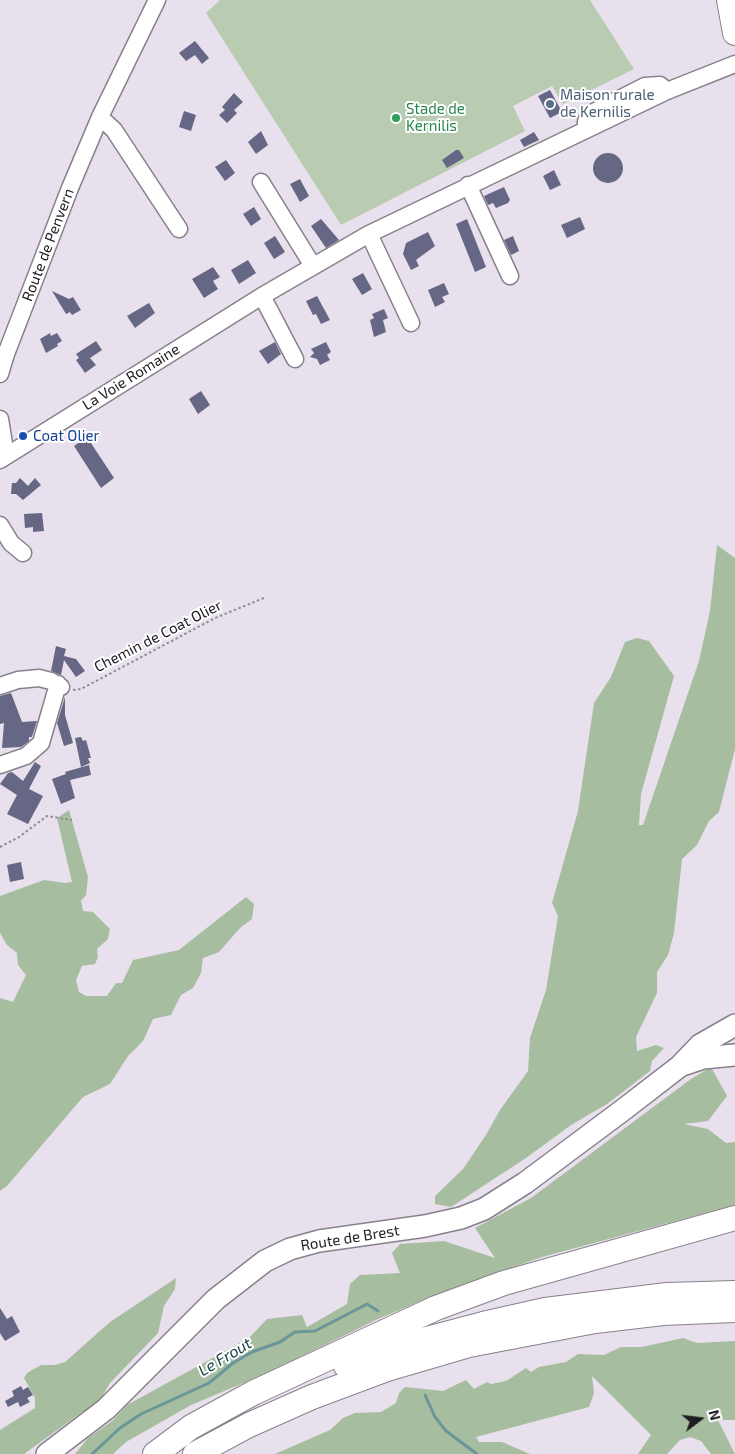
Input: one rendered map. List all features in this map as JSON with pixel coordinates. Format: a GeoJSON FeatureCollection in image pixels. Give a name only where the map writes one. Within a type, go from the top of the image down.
{"type":"FeatureCollection","features":[{"type":"Feature","properties":{"kind":"highway"},"geometry":{"type":"LineString","coordinates":[[729,0],[735,33]]}},
{"type":"Feature","properties":{"kind":"highway"},"geometry":{"type":"LineString","coordinates":[[157,1454],[191,1427],[253,1393],[436,1308],[504,1282],[735,1218]]}},
{"type":"Feature","properties":{"kind":"highway"},"geometry":{"type":"LineString","coordinates":[[157,1454],[271,1396],[361,1360],[415,1342],[546,1310],[629,1299],[735,1293]]}},
{"type":"Feature","properties":{"kind":"highway"},"geometry":{"type":"LineString","coordinates":[[195,1454],[281,1410],[387,1369],[500,1338],[562,1326],[628,1317],[735,1310]]}},
{"type":"Feature","properties":{"kind":"highway"},"geometry":{"type":"LineString","coordinates":[[628,1317],[642,1324],[735,1322]]}},
{"type":"Feature","properties":{"kind":"main road","name":"Route de Brest"},"geometry":{"type":"LineString","coordinates":[[47,1454],[106,1409],[216,1298],[265,1261],[290,1249],[320,1240],[425,1226],[461,1218],[484,1209],[525,1183],[680,1066],[700,1045],[735,1026]]}},
{"type":"Feature","properties":{"kind":"main road","name":"Route de Brest"},"geometry":{"type":"LineString","coordinates":[[680,1066],[704,1058],[735,1055]]}},
{"type":"Feature","properties":{"kind":"street","name":"Route de Penvern"},"geometry":{"type":"LineString","coordinates":[[0,374],[15,330],[100,116],[157,0]]}},
{"type":"Feature","properties":{"kind":"street","name":"La Voie Romaine"},"geometry":{"type":"LineString","coordinates":[[3,458],[262,296],[369,234],[468,185],[564,148],[586,129],[667,91],[735,64]]}},
{"type":"Feature","properties":{"kind":"street"},"geometry":{"type":"LineString","coordinates":[[100,116],[121,141],[178,229]]}},
{"type":"Feature","properties":{"kind":"street"},"geometry":{"type":"LineString","coordinates":[[261,182],[313,266]]}},
{"type":"Feature","properties":{"kind":"street"},"geometry":{"type":"LineString","coordinates":[[468,185],[510,276]]}},
{"type":"Feature","properties":{"kind":"street"},"geometry":{"type":"LineString","coordinates":[[369,234],[411,324]]}},
{"type":"Feature","properties":{"kind":"street"},"geometry":{"type":"LineString","coordinates":[[262,296],[295,358]]}},
{"type":"Feature","properties":{"kind":"street"},"geometry":{"type":"LineString","coordinates":[[0,420],[20,446]]}},
{"type":"Feature","properties":{"kind":"street"},"geometry":{"type":"LineString","coordinates":[[0,420],[3,458]]}},
{"type":"Feature","properties":{"kind":"street"},"geometry":{"type":"LineString","coordinates":[[0,525],[10,543],[24,553]]}},
{"type":"Feature","properties":{"kind":"street"},"geometry":{"type":"LineString","coordinates":[[0,686],[29,678],[46,679],[59,685],[41,743],[26,756],[0,765]]}},
{"type":"Feature","properties":{"kind":"path","name":"Chemin de Coat Olier"},"geometry":{"type":"LineString","coordinates":[[59,685],[80,689],[215,618],[264,598]]}},
{"type":"Feature","properties":{"kind":"path"},"geometry":{"type":"LineString","coordinates":[[0,847],[19,837],[47,816],[72,820]]}},
{"type":"Feature","properties":{"kind":"green space","name":"Stade de Kernilis"},"geometry":{"type":"Polygon","coordinates":[[[220,0],[590,0],[634,69],[563,104],[552,86],[513,106],[525,131],[341,225],[206,13],[220,0]]]}},
{"type":"Feature","properties":{"kind":"green space"},"geometry":{"type":"Polygon","coordinates":[[[717,545],[735,558],[735,749],[719,812],[709,821],[697,845],[682,859],[674,933],[668,955],[657,972],[657,993],[636,1037],[637,1051],[656,1045],[664,1048],[652,1061],[650,1071],[607,1104],[571,1125],[526,1158],[451,1207],[435,1204],[435,1196],[463,1169],[500,1110],[528,1071],[530,1038],[546,990],[558,916],[552,903],[578,811],[594,703],[611,677],[625,642],[637,638],[649,641],[674,676],[641,794],[639,825],[643,825],[699,661],[710,611],[717,545]]]}},
{"type":"Feature","properties":{"kind":"green space"},"geometry":{"type":"Polygon","coordinates":[[[69,810],[88,877],[86,895],[81,901],[83,911],[93,912],[110,929],[108,939],[97,949],[98,957],[95,964],[82,966],[76,980],[79,992],[86,996],[107,996],[116,983],[122,983],[133,960],[179,950],[246,897],[254,904],[252,919],[240,928],[219,952],[203,958],[201,973],[193,988],[181,995],[171,1015],[153,1019],[143,1041],[128,1056],[110,1084],[83,1097],[7,1186],[0,1191],[0,998],[13,1002],[26,975],[18,965],[17,953],[7,945],[0,933],[0,896],[44,880],[72,882],[57,818],[69,810]]]}},
{"type":"Feature","properties":{"kind":"green space"},"geometry":{"type":"Polygon","coordinates":[[[711,1067],[727,1096],[708,1121],[684,1124],[708,1129],[726,1143],[735,1142],[735,1205],[542,1257],[435,1295],[378,1319],[265,1374],[191,1405],[126,1442],[113,1454],[75,1454],[88,1438],[112,1421],[127,1405],[249,1338],[267,1319],[302,1315],[307,1327],[347,1304],[350,1284],[360,1275],[400,1273],[392,1253],[400,1244],[444,1241],[495,1258],[475,1228],[531,1198],[691,1079],[711,1067]]]}},
{"type":"Feature","properties":{"kind":"green space"},"geometry":{"type":"Polygon","coordinates":[[[176,1278],[175,1289],[164,1306],[158,1333],[110,1383],[96,1407],[82,1412],[24,1454],[0,1454],[0,1430],[35,1408],[35,1398],[24,1378],[27,1373],[41,1365],[55,1365],[65,1362],[110,1322],[176,1278]]]}},
{"type":"Feature","properties":{"kind":"green space"},"geometry":{"type":"Polygon","coordinates":[[[683,1338],[697,1343],[735,1341],[735,1420],[718,1420],[735,1454],[711,1454],[701,1441],[690,1437],[680,1440],[667,1454],[638,1454],[651,1435],[592,1376],[594,1393],[589,1407],[476,1437],[479,1442],[502,1442],[530,1454],[275,1454],[330,1430],[343,1418],[355,1413],[381,1412],[396,1403],[399,1393],[405,1387],[443,1391],[466,1380],[474,1389],[487,1382],[491,1384],[506,1381],[526,1368],[531,1372],[539,1367],[566,1362],[578,1354],[604,1355],[621,1347],[642,1347],[683,1338]]]}},
{"type":"Feature","properties":{"kind":"building"},"geometry":{"type":"Polygon","coordinates":[[[195,41],[209,58],[202,64],[195,55],[186,61],[179,53],[195,41]]]}},
{"type":"Feature","properties":{"kind":"building","name":"Maison rurale de Kernilis"},"geometry":{"type":"Polygon","coordinates":[[[550,90],[562,112],[550,118],[538,96],[550,90]]]}},
{"type":"Feature","properties":{"kind":"building"},"geometry":{"type":"Polygon","coordinates":[[[234,93],[243,102],[234,110],[237,113],[227,123],[219,115],[225,110],[222,107],[234,93]]]}},
{"type":"Feature","properties":{"kind":"building"},"geometry":{"type":"Polygon","coordinates":[[[184,111],[196,115],[191,131],[179,127],[184,111]]]}},
{"type":"Feature","properties":{"kind":"building"},"geometry":{"type":"Polygon","coordinates":[[[261,131],[268,145],[256,154],[248,142],[261,131]]]}},
{"type":"Feature","properties":{"kind":"building"},"geometry":{"type":"Polygon","coordinates":[[[534,132],[539,140],[524,147],[520,140],[534,132]]]}},
{"type":"Feature","properties":{"kind":"building"},"geometry":{"type":"Polygon","coordinates":[[[456,150],[459,150],[464,158],[447,168],[442,160],[456,150]]]}},
{"type":"Feature","properties":{"kind":"building"},"geometry":{"type":"Polygon","coordinates":[[[608,153],[614,154],[622,162],[622,174],[614,182],[608,183],[602,182],[594,174],[593,168],[594,162],[602,154],[608,153]]]}},
{"type":"Feature","properties":{"kind":"building"},"geometry":{"type":"Polygon","coordinates":[[[226,160],[235,173],[225,181],[215,167],[226,160]]]}},
{"type":"Feature","properties":{"kind":"building"},"geometry":{"type":"Polygon","coordinates":[[[554,170],[561,185],[550,190],[543,176],[554,170]]]}},
{"type":"Feature","properties":{"kind":"building"},"geometry":{"type":"Polygon","coordinates":[[[300,179],[309,196],[300,202],[290,184],[300,179]]]}},
{"type":"Feature","properties":{"kind":"building"},"geometry":{"type":"Polygon","coordinates":[[[504,187],[510,200],[508,203],[496,208],[493,203],[488,205],[484,196],[504,187]]]}},
{"type":"Feature","properties":{"kind":"building"},"geometry":{"type":"Polygon","coordinates":[[[254,207],[261,219],[251,226],[243,214],[254,207]]]}},
{"type":"Feature","properties":{"kind":"building"},"geometry":{"type":"Polygon","coordinates":[[[580,217],[585,229],[567,238],[561,225],[580,217]]]}},
{"type":"Feature","properties":{"kind":"building"},"geometry":{"type":"Polygon","coordinates":[[[321,219],[339,240],[326,248],[311,226],[321,219]]]}},
{"type":"Feature","properties":{"kind":"building"},"geometry":{"type":"Polygon","coordinates":[[[467,219],[486,267],[475,272],[456,224],[467,219]]]}},
{"type":"Feature","properties":{"kind":"building"},"geometry":{"type":"Polygon","coordinates":[[[428,232],[435,246],[416,260],[419,266],[411,270],[403,254],[406,243],[428,232]]]}},
{"type":"Feature","properties":{"kind":"building"},"geometry":{"type":"Polygon","coordinates":[[[275,236],[285,252],[274,259],[264,243],[275,236]]]}},
{"type":"Feature","properties":{"kind":"building"},"geometry":{"type":"Polygon","coordinates":[[[513,236],[519,251],[511,255],[504,240],[513,236]]]}},
{"type":"Feature","properties":{"kind":"building"},"geometry":{"type":"Polygon","coordinates":[[[248,260],[256,273],[239,284],[231,270],[248,260]]]}},
{"type":"Feature","properties":{"kind":"building"},"geometry":{"type":"Polygon","coordinates":[[[213,267],[220,277],[213,281],[218,289],[204,298],[192,279],[213,267]]]}},
{"type":"Feature","properties":{"kind":"building"},"geometry":{"type":"Polygon","coordinates":[[[363,273],[372,289],[362,295],[352,279],[363,273]]]}},
{"type":"Feature","properties":{"kind":"building"},"geometry":{"type":"Polygon","coordinates":[[[444,283],[449,294],[442,297],[445,302],[435,307],[428,290],[444,283]]]}},
{"type":"Feature","properties":{"kind":"building"},"geometry":{"type":"Polygon","coordinates":[[[52,291],[69,299],[73,297],[81,310],[72,315],[70,312],[66,314],[52,291]]]}},
{"type":"Feature","properties":{"kind":"building"},"geometry":{"type":"Polygon","coordinates":[[[317,296],[330,320],[321,324],[316,314],[313,315],[306,301],[317,296]]]}},
{"type":"Feature","properties":{"kind":"building"},"geometry":{"type":"Polygon","coordinates":[[[149,303],[155,313],[135,328],[127,316],[149,303]]]}},
{"type":"Feature","properties":{"kind":"building"},"geometry":{"type":"Polygon","coordinates":[[[384,309],[388,318],[383,320],[386,332],[374,337],[370,320],[374,318],[372,314],[384,309]]]}},
{"type":"Feature","properties":{"kind":"building"},"geometry":{"type":"Polygon","coordinates":[[[50,333],[51,336],[57,333],[62,341],[57,344],[58,346],[46,353],[40,339],[50,333]]]}},
{"type":"Feature","properties":{"kind":"building"},"geometry":{"type":"Polygon","coordinates":[[[96,341],[102,350],[90,358],[96,365],[85,373],[76,360],[79,358],[76,354],[96,341]]]}},
{"type":"Feature","properties":{"kind":"building"},"geometry":{"type":"Polygon","coordinates":[[[275,342],[281,354],[268,364],[259,351],[275,342]]]}},
{"type":"Feature","properties":{"kind":"building"},"geometry":{"type":"Polygon","coordinates":[[[326,342],[331,352],[327,355],[330,360],[320,365],[317,359],[310,357],[314,353],[311,349],[326,342]]]}},
{"type":"Feature","properties":{"kind":"building"},"geometry":{"type":"Polygon","coordinates":[[[201,391],[210,405],[198,414],[189,399],[201,391]]]}},
{"type":"Feature","properties":{"kind":"building"},"geometry":{"type":"Polygon","coordinates":[[[87,437],[114,478],[101,488],[74,446],[87,437]]]}},
{"type":"Feature","properties":{"kind":"building"},"geometry":{"type":"Polygon","coordinates":[[[20,478],[28,486],[35,478],[41,485],[23,500],[16,494],[11,494],[12,483],[16,483],[20,478]]]}},
{"type":"Feature","properties":{"kind":"building"},"geometry":{"type":"Polygon","coordinates":[[[42,513],[44,531],[33,532],[33,527],[25,528],[24,514],[42,513]]]}},
{"type":"Feature","properties":{"kind":"building"},"geometry":{"type":"Polygon","coordinates":[[[56,646],[66,649],[64,656],[76,659],[85,671],[76,677],[64,660],[61,675],[51,671],[56,646]]]}},
{"type":"Feature","properties":{"kind":"building"},"geometry":{"type":"Polygon","coordinates":[[[11,693],[22,722],[37,721],[29,741],[21,747],[2,748],[4,723],[0,724],[0,696],[11,693]]]}},
{"type":"Feature","properties":{"kind":"building"},"geometry":{"type":"Polygon","coordinates":[[[65,697],[65,715],[73,743],[64,746],[57,723],[65,697]]]}},
{"type":"Feature","properties":{"kind":"building"},"geometry":{"type":"Polygon","coordinates":[[[81,737],[83,741],[86,740],[91,758],[88,758],[90,763],[81,767],[75,738],[81,737]]]}},
{"type":"Feature","properties":{"kind":"building"},"geometry":{"type":"Polygon","coordinates":[[[35,762],[41,766],[29,789],[43,796],[28,824],[7,814],[17,795],[0,784],[8,773],[12,772],[23,781],[35,762]]]}},
{"type":"Feature","properties":{"kind":"building"},"geometry":{"type":"Polygon","coordinates":[[[89,765],[91,775],[70,780],[75,798],[61,804],[52,779],[66,774],[65,772],[89,765]]]}},
{"type":"Feature","properties":{"kind":"building"},"geometry":{"type":"Polygon","coordinates":[[[21,862],[24,879],[10,882],[7,865],[21,862]]]}},
{"type":"Feature","properties":{"kind":"building"},"geometry":{"type":"Polygon","coordinates":[[[0,1308],[7,1319],[12,1316],[20,1332],[5,1341],[0,1333],[0,1308]]]}},
{"type":"Feature","properties":{"kind":"building"},"geometry":{"type":"Polygon","coordinates":[[[21,1386],[23,1390],[28,1387],[33,1395],[27,1398],[30,1402],[20,1407],[18,1402],[8,1407],[5,1401],[14,1396],[12,1391],[21,1386]]]}},
{"type":"Feature","properties":{"kind":"waterway","name":"Le Frout"},"geometry":{"type":"LineString","coordinates":[[92,1454],[120,1428],[141,1414],[209,1383],[233,1363],[252,1352],[280,1342],[295,1332],[315,1331],[367,1304],[378,1311]]}},
{"type":"Feature","properties":{"kind":"waterway","name":"Le Frout"},"geometry":{"type":"LineString","coordinates":[[425,1395],[435,1417],[446,1431],[477,1454]]}},
{"type":"Feature","properties":{"kind":"place","name":"Maison rurale de Kernilis"},"geometry":{"type":"Point","coordinates":[550,104]}},
{"type":"Feature","properties":{"kind":"place","name":"Stade de Kernilis"},"geometry":{"type":"Point","coordinates":[396,118]}},
{"type":"Feature","properties":{"kind":"place","name":"Coat Olier"},"geometry":{"type":"Point","coordinates":[23,436]}}]}
